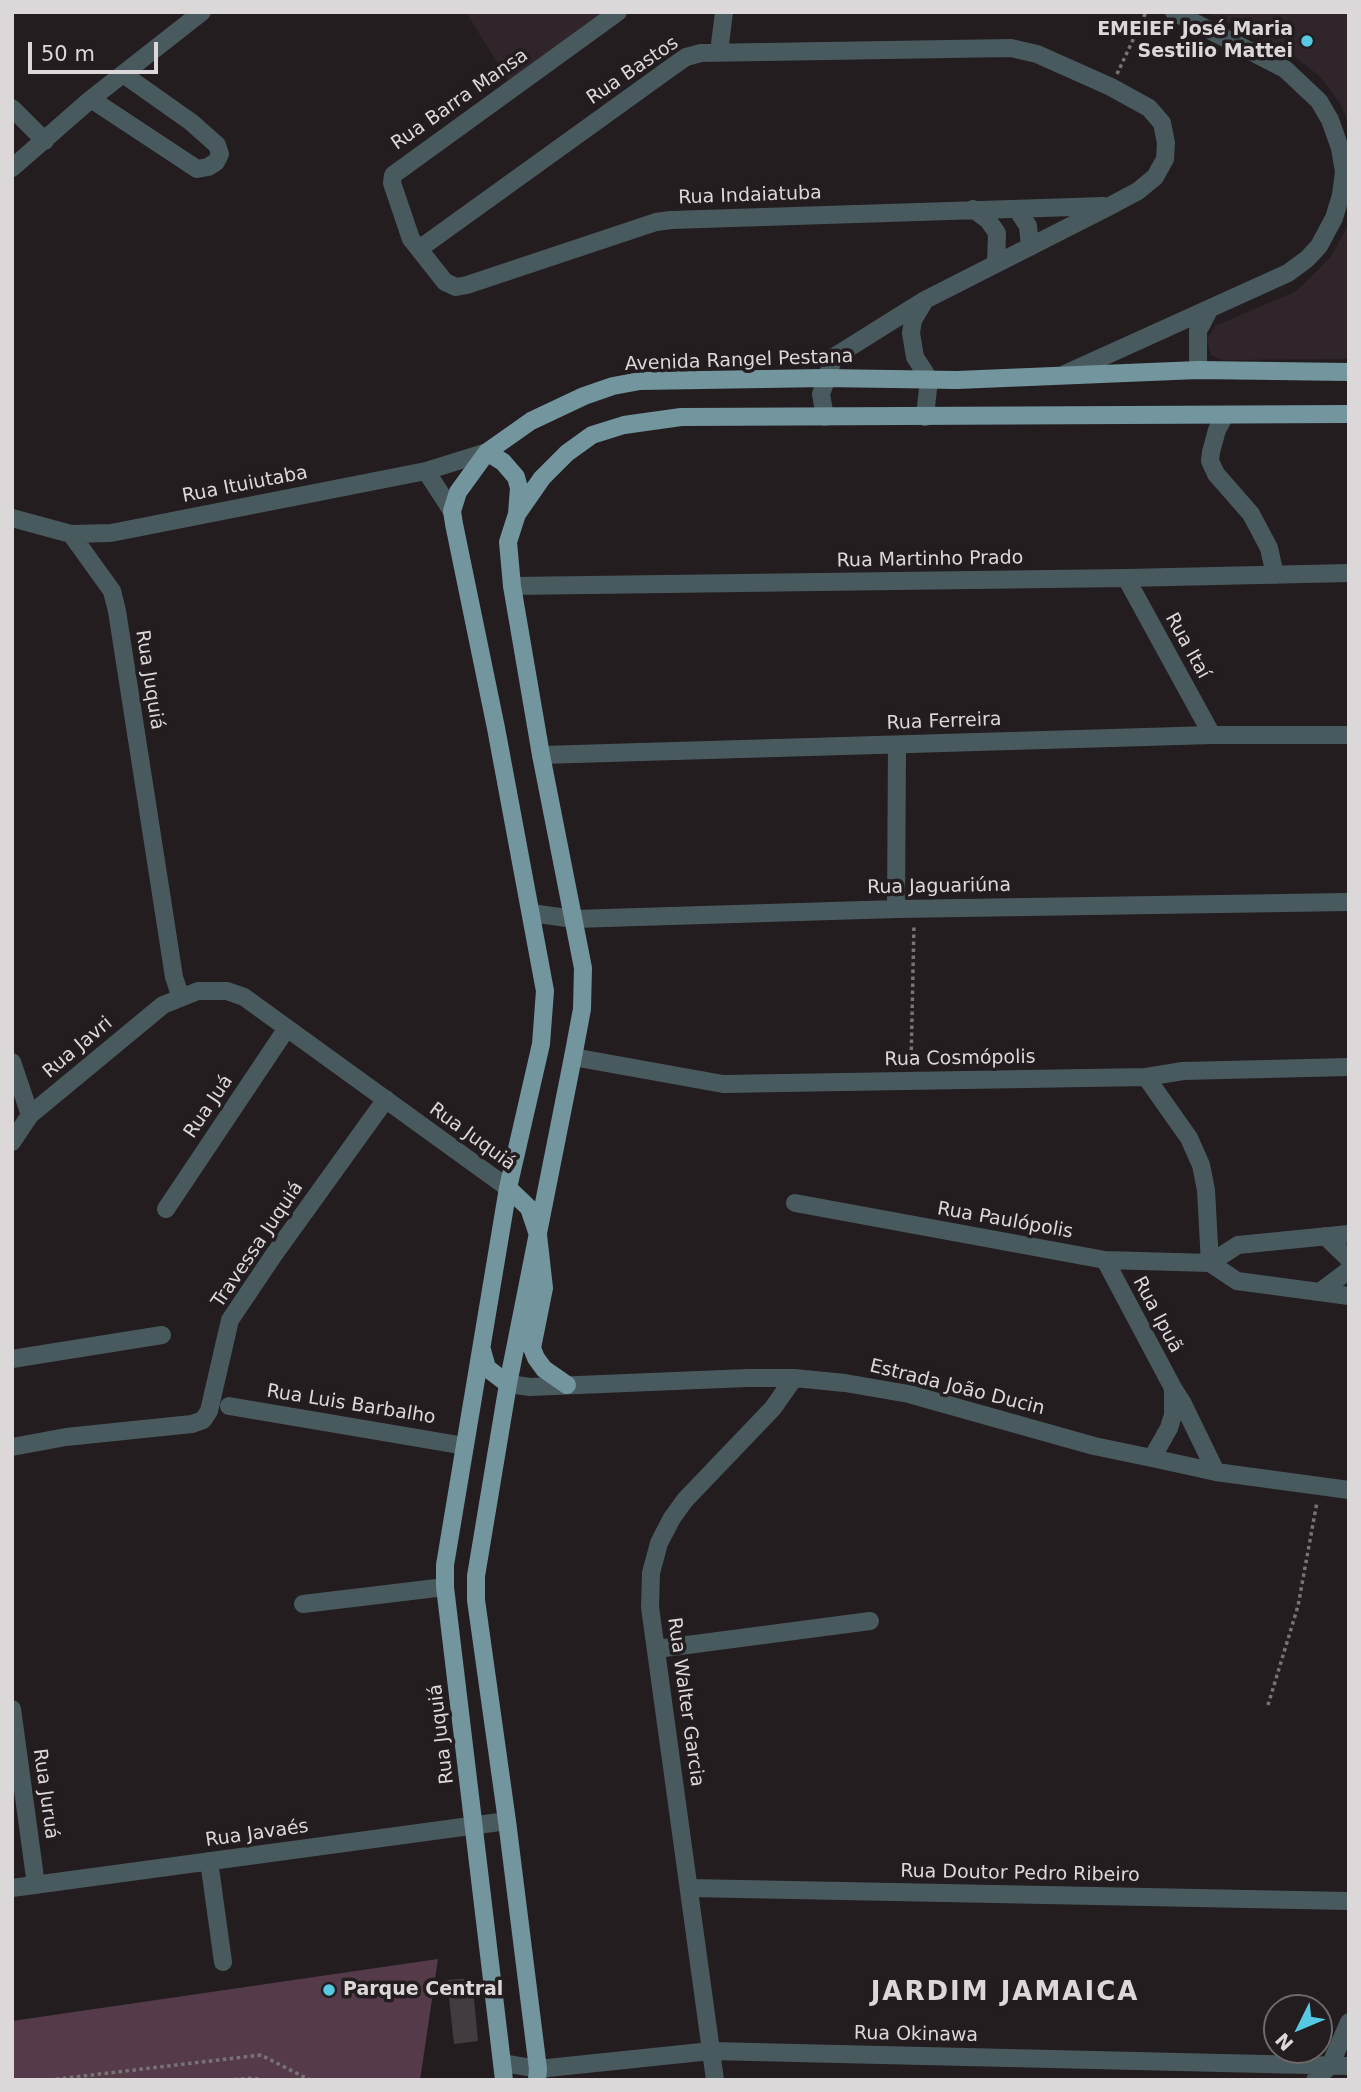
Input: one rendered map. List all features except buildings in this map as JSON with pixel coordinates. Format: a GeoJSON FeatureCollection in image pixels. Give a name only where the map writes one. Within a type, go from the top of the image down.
{"type":"FeatureCollection","features":[{"type":"Feature","properties":{"kind":"main road","name":"Avenida Rangel Pestana"},"geometry":{"type":"LineString","coordinates":[[452,511],[458,492],[487,452],[509,435],[584,396],[613,386],[640,381],[929,379],[1198,370],[1349,372]]}},
{"type":"Feature","properties":{"kind":"main road"},"geometry":{"type":"LineString","coordinates":[[517,514],[542,478],[567,453],[592,435],[624,425],[681,417],[1349,414]]}},
{"type":"Feature","properties":{"kind":"main road"},"geometry":{"type":"LineString","coordinates":[[487,452],[503,462],[516,477],[519,488],[517,514],[508,542],[512,586],[541,755],[583,968],[582,1009],[508,1384],[476,1576],[476,1600],[507,1821],[538,2075]]}},
{"type":"Feature","properties":{"kind":"main road"},"geometry":{"type":"LineString","coordinates":[[452,511],[545,991],[541,1044],[508,1188],[529,1208],[538,1235],[544,1288],[532,1348],[544,1369],[566,1385]]}},
{"type":"Feature","properties":{"kind":"main road","name":"Rua Juquiá"},"geometry":{"type":"LineString","coordinates":[[503,2071],[444,1565],[508,1188]]}},
{"type":"Feature","properties":{"kind":"main road"},"geometry":{"type":"LineString","coordinates":[[481,1344],[487,1368],[508,1384]]}},
{"type":"Feature","properties":{"kind":"street"},"geometry":{"type":"LineString","coordinates":[[12,168],[91,99],[202,12]]}},
{"type":"Feature","properties":{"kind":"street","name":"Rua Barra Mansa"},"geometry":{"type":"LineString","coordinates":[[419,249],[411,239],[392,183],[393,175],[618,12]]}},
{"type":"Feature","properties":{"kind":"street"},"geometry":{"type":"LineString","coordinates":[[719,51],[724,12]]}},
{"type":"Feature","properties":{"kind":"street"},"geometry":{"type":"LineString","coordinates":[[1065,374],[1288,273],[1319,246],[1334,218],[1342,195],[1344,172],[1340,148],[1330,120],[1319,101],[1285,69],[1174,12]]}},
{"type":"Feature","properties":{"kind":"street","name":"Rua Bastos"},"geometry":{"type":"LineString","coordinates":[[419,249],[686,57],[701,53],[1011,48],[1037,54],[1111,87],[1150,108],[1163,124],[1165,159],[1154,177],[1138,191],[889,320],[834,357],[825,378]]}},
{"type":"Feature","properties":{"kind":"street"},"geometry":{"type":"LineString","coordinates":[[91,99],[197,169],[216,162],[220,154],[217,145],[191,122],[123,74]]}},
{"type":"Feature","properties":{"kind":"street"},"geometry":{"type":"LineString","coordinates":[[12,108],[45,141]]}},
{"type":"Feature","properties":{"kind":"street","name":"Rua Indaiatuba"},"geometry":{"type":"LineString","coordinates":[[419,249],[445,282],[456,287],[656,222],[671,220],[1110,206]]}},
{"type":"Feature","properties":{"kind":"street"},"geometry":{"type":"LineString","coordinates":[[973,209],[988,220],[997,233],[996,264]]}},
{"type":"Feature","properties":{"kind":"street"},"geometry":{"type":"LineString","coordinates":[[1017,209],[1028,226],[1030,247]]}},
{"type":"Feature","properties":{"kind":"street"},"geometry":{"type":"LineString","coordinates":[[925,300],[913,320],[911,333],[915,357],[929,379],[925,417]]}},
{"type":"Feature","properties":{"kind":"street"},"geometry":{"type":"LineString","coordinates":[[1198,370],[1198,331],[1209,310]]}},
{"type":"Feature","properties":{"kind":"street"},"geometry":{"type":"LineString","coordinates":[[825,378],[821,394],[825,417]]}},
{"type":"Feature","properties":{"kind":"street"},"geometry":{"type":"LineString","coordinates":[[1225,415],[1217,430],[1210,461],[1216,474],[1251,514],[1269,548],[1275,575]]}},
{"type":"Feature","properties":{"kind":"street","name":"Rua Ituiutaba"},"geometry":{"type":"LineString","coordinates":[[71,534],[111,533],[426,471],[487,452]]}},
{"type":"Feature","properties":{"kind":"street"},"geometry":{"type":"LineString","coordinates":[[426,471],[452,511]]}},
{"type":"Feature","properties":{"kind":"street"},"geometry":{"type":"LineString","coordinates":[[12,518],[71,534]]}},
{"type":"Feature","properties":{"kind":"street","name":"Rua Juquiá"},"geometry":{"type":"LineString","coordinates":[[71,534],[112,591],[117,611],[174,977],[181,998],[198,991],[227,991],[244,997],[508,1188]]}},
{"type":"Feature","properties":{"kind":"street","name":"Rua Martinho Prado"},"geometry":{"type":"LineString","coordinates":[[512,586],[1349,573]]}},
{"type":"Feature","properties":{"kind":"street","name":"Rua Itaí"},"geometry":{"type":"LineString","coordinates":[[1126,578],[1212,735]]}},
{"type":"Feature","properties":{"kind":"street","name":"Rua Ferreira"},"geometry":{"type":"LineString","coordinates":[[541,755],[1212,735],[1349,735]]}},
{"type":"Feature","properties":{"kind":"street"},"geometry":{"type":"LineString","coordinates":[[897,745],[905,908]]}},
{"type":"Feature","properties":{"kind":"street","name":"Rua Jaguariúna"},"geometry":{"type":"LineString","coordinates":[[531,913],[574,919],[905,908],[1349,902]]}},
{"type":"Feature","properties":{"kind":"street","name":"Rua Javri"},"geometry":{"type":"LineString","coordinates":[[12,1142],[30,1115],[163,1005],[181,998]]}},
{"type":"Feature","properties":{"kind":"street","name":"Rua Juá"},"geometry":{"type":"LineString","coordinates":[[166,1209],[287,1028]]}},
{"type":"Feature","properties":{"kind":"street","name":"Rua Cosmópolis"},"geometry":{"type":"LineString","coordinates":[[573,1057],[699,1082],[723,1084],[1146,1077],[1183,1071],[1349,1067]]}},
{"type":"Feature","properties":{"kind":"street"},"geometry":{"type":"LineString","coordinates":[[12,1062],[30,1115]]}},
{"type":"Feature","properties":{"kind":"street"},"geometry":{"type":"LineString","coordinates":[[1146,1077],[1189,1138],[1201,1165],[1206,1190],[1210,1263]]}},
{"type":"Feature","properties":{"kind":"street","name":"Travessa Juquiá"},"geometry":{"type":"LineString","coordinates":[[12,1447],[66,1437],[192,1424],[203,1420],[209,1411],[230,1320],[386,1099]]}},
{"type":"Feature","properties":{"kind":"street","name":"Rua Paulópolis"},"geometry":{"type":"LineString","coordinates":[[795,1203],[1105,1260],[1210,1263]]}},
{"type":"Feature","properties":{"kind":"street"},"geometry":{"type":"LineString","coordinates":[[1210,1263],[1237,1245],[1349,1234]]}},
{"type":"Feature","properties":{"kind":"street"},"geometry":{"type":"LineString","coordinates":[[1325,1236],[1349,1259]]}},
{"type":"Feature","properties":{"kind":"street","name":"Rua Ipuã"},"geometry":{"type":"LineString","coordinates":[[1105,1260],[1172,1388],[1182,1402],[1216,1472]]}},
{"type":"Feature","properties":{"kind":"street"},"geometry":{"type":"LineString","coordinates":[[1210,1263],[1237,1281],[1349,1296]]}},
{"type":"Feature","properties":{"kind":"street"},"geometry":{"type":"LineString","coordinates":[[1320,1292],[1349,1270]]}},
{"type":"Feature","properties":{"kind":"street"},"geometry":{"type":"LineString","coordinates":[[12,1359],[162,1335]]}},
{"type":"Feature","properties":{"kind":"street","name":"Estrada João Ducin"},"geometry":{"type":"LineString","coordinates":[[508,1384],[530,1387],[794,1378],[845,1383],[909,1394],[1094,1446],[1216,1472],[1349,1490]]}},
{"type":"Feature","properties":{"kind":"street","name":"Rua Walter Garcia"},"geometry":{"type":"LineString","coordinates":[[715,2080],[650,1606],[651,1573],[659,1543],[685,1500],[773,1408],[794,1378]]}},
{"type":"Feature","properties":{"kind":"street"},"geometry":{"type":"LineString","coordinates":[[1152,1458],[1171,1422],[1172,1388]]}},
{"type":"Feature","properties":{"kind":"street","name":"Rua Luis Barbalho"},"geometry":{"type":"LineString","coordinates":[[229,1406],[465,1446]]}},
{"type":"Feature","properties":{"kind":"street"},"geometry":{"type":"LineString","coordinates":[[303,1604],[445,1587]]}},
{"type":"Feature","properties":{"kind":"street"},"geometry":{"type":"LineString","coordinates":[[657,1649],[870,1621]]}},
{"type":"Feature","properties":{"kind":"street","name":"Rua Juruá"},"geometry":{"type":"LineString","coordinates":[[12,1710],[36,1885]]}},
{"type":"Feature","properties":{"kind":"street","name":"Rua Javaés"},"geometry":{"type":"LineString","coordinates":[[12,1888],[507,1821]]}},
{"type":"Feature","properties":{"kind":"street"},"geometry":{"type":"LineString","coordinates":[[209,1861],[223,1962]]}},
{"type":"Feature","properties":{"kind":"street","name":"Rua Doutor Pedro Ribeiro"},"geometry":{"type":"LineString","coordinates":[[690,1888],[1349,1901]]}},
{"type":"Feature","properties":{"kind":"street"},"geometry":{"type":"LineString","coordinates":[[1315,2080],[1330,2066],[1349,2022]]}},
{"type":"Feature","properties":{"kind":"street","name":"Rua Okinawa"},"geometry":{"type":"LineString","coordinates":[[503,2071],[538,2075],[711,2051],[1349,2066]]}},
{"type":"Feature","properties":{"kind":"path"},"geometry":{"type":"LineString","coordinates":[[1111,87],[1146,12]]}},
{"type":"Feature","properties":{"kind":"path"},"geometry":{"type":"LineString","coordinates":[[905,908],[911,1080]]}},
{"type":"Feature","properties":{"kind":"path"},"geometry":{"type":"LineString","coordinates":[[1268,1705],[1298,1606],[1319,1487]]}},
{"type":"Feature","properties":{"kind":"path"},"geometry":{"type":"LineString","coordinates":[[49,2080],[261,2055],[310,2080]]}},
{"type":"Feature","properties":{"kind":"path"},"geometry":{"type":"LineString","coordinates":[[227,2080],[261,2080]]}},
{"type":"Feature","properties":{"kind":"shaded area"},"geometry":{"type":"Polygon","coordinates":[[[466,12],[607,12],[509,82],[466,12]]]}},
{"type":"Feature","properties":{"kind":"shaded area","name":"EMEIEF José Maria Sestilio Mattei"},"geometry":{"type":"Polygon","coordinates":[[[1207,12],[1349,12],[1349,124],[1329,88],[1318,75],[1293,55],[1207,12]]]}},
{"type":"Feature","properties":{"kind":"shaded area"},"geometry":{"type":"Polygon","coordinates":[[[1349,223],[1349,359],[1223,360],[1211,355],[1207,339],[1215,326],[1294,292],[1302,286],[1331,257],[1349,223]]]}},
{"type":"Feature","properties":{"kind":"shaded area","name":"Parque Central"},"geometry":{"type":"Polygon","coordinates":[[[438,1959],[420,2080],[12,2080],[12,2021],[438,1959]]]}},
{"type":"Feature","properties":{"kind":"place","name":"EMEIEF José Maria Sestilio Mattei"},"geometry":{"type":"Point","coordinates":[1307,41]}},
{"type":"Feature","properties":{"kind":"place","name":"Parque Central"},"geometry":{"type":"Point","coordinates":[329,1990]}},
{"type":"Feature","properties":{"kind":"district","name":"JARDIM JAMAICA"},"geometry":{"type":"Point","coordinates":[1005,1993]}}]}
